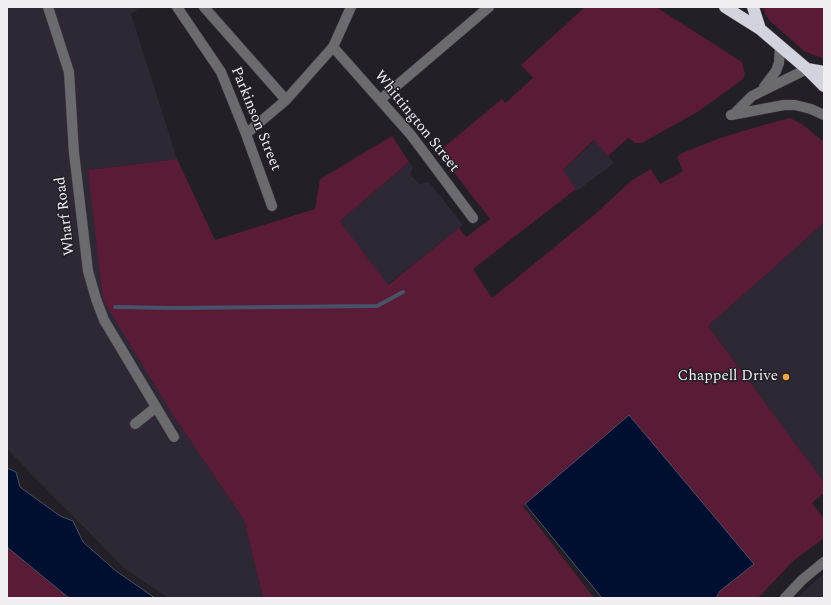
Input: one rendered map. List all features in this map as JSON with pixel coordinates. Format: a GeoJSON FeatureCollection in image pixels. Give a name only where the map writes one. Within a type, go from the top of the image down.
{"type":"FeatureCollection","features":[{"type":"Feature","properties":{"kind":"highway"},"geometry":{"type":"LineString","coordinates":[[725,7],[760,29],[807,69],[824,86]]}},
{"type":"Feature","properties":{"kind":"highway"},"geometry":{"type":"LineString","coordinates":[[753,7],[760,29]]}},
{"type":"Feature","properties":{"kind":"highway"},"geometry":{"type":"LineString","coordinates":[[807,69],[824,72]]}},
{"type":"Feature","properties":{"kind":"street","name":"Wharf Road"},"geometry":{"type":"LineString","coordinates":[[48,7],[69,72],[74,153],[88,271],[104,320],[155,408],[174,437]]}},
{"type":"Feature","properties":{"kind":"street","name":"Parkinson Street"},"geometry":{"type":"LineString","coordinates":[[177,7],[221,72],[246,134],[272,206]]}},
{"type":"Feature","properties":{"kind":"street","name":"Parkinson Street"},"geometry":{"type":"LineString","coordinates":[[204,7],[286,100]]}},
{"type":"Feature","properties":{"kind":"street"},"geometry":{"type":"LineString","coordinates":[[246,134],[286,100],[333,47],[351,7]]}},
{"type":"Feature","properties":{"kind":"street"},"geometry":{"type":"LineString","coordinates":[[381,99],[489,7]]}},
{"type":"Feature","properties":{"kind":"street"},"geometry":{"type":"LineString","coordinates":[[761,90],[772,79],[776,71],[780,46]]}},
{"type":"Feature","properties":{"kind":"street","name":"Whittington Street"},"geometry":{"type":"LineString","coordinates":[[333,47],[381,99],[411,135],[473,218]]}},
{"type":"Feature","properties":{"kind":"street"},"geometry":{"type":"LineString","coordinates":[[807,69],[761,90],[748,99],[733,114],[795,104],[812,108],[824,115]]}},
{"type":"Feature","properties":{"kind":"street"},"geometry":{"type":"LineString","coordinates":[[135,424],[155,408]]}},
{"type":"Feature","properties":{"kind":"street"},"geometry":{"type":"LineString","coordinates":[[785,598],[802,580],[824,562]]}},
{"type":"Feature","properties":{"kind":"shaded area"},"geometry":{"type":"Polygon","coordinates":[[[7,7],[143,7],[131,14],[177,159],[88,170],[175,418],[244,520],[263,598],[168,598],[125,569],[7,449],[7,7]]]}},
{"type":"Feature","properties":{"kind":"shaded area"},"geometry":{"type":"Polygon","coordinates":[[[585,7],[656,7],[742,62],[745,74],[743,79],[699,111],[642,143],[635,143],[628,138],[608,156],[594,140],[563,170],[576,189],[473,269],[492,298],[594,215],[631,181],[651,169],[660,184],[683,171],[677,157],[680,154],[720,138],[790,118],[802,124],[824,142],[824,223],[708,326],[824,482],[824,493],[812,503],[824,518],[824,538],[793,561],[758,598],[716,598],[720,591],[754,564],[629,415],[523,506],[594,598],[263,598],[244,520],[175,418],[103,300],[88,170],[177,159],[215,240],[315,209],[320,179],[392,136],[409,162],[340,221],[388,285],[459,228],[466,237],[490,219],[438,152],[502,99],[505,103],[533,78],[521,65],[585,7]]]}},
{"type":"Feature","properties":{"kind":"shaded area"},"geometry":{"type":"Polygon","coordinates":[[[763,7],[824,7],[824,59],[804,51],[770,21],[765,14],[763,7]]]}},
{"type":"Feature","properties":{"kind":"shaded area"},"geometry":{"type":"Polygon","coordinates":[[[595,140],[614,163],[577,191],[563,170],[595,140]]]}},
{"type":"Feature","properties":{"kind":"shaded area"},"geometry":{"type":"Polygon","coordinates":[[[409,162],[413,167],[410,174],[419,184],[429,182],[463,225],[387,285],[340,221],[409,162]]]}},
{"type":"Feature","properties":{"kind":"shaded area","name":"Chappell Drive"},"geometry":{"type":"Polygon","coordinates":[[[824,223],[824,482],[708,326],[824,223]]]}},
{"type":"Feature","properties":{"kind":"shaded area"},"geometry":{"type":"Polygon","coordinates":[[[7,547],[38,573],[69,598],[7,598],[7,547]]]}},
{"type":"Feature","properties":{"kind":"shaded area"},"geometry":{"type":"Polygon","coordinates":[[[824,573],[824,598],[797,598],[824,573]]]}},
{"type":"Feature","properties":{"kind":"water"},"geometry":{"type":"Polygon","coordinates":[[[629,415],[754,564],[720,591],[716,598],[602,598],[525,504],[629,415]]]}},
{"type":"Feature","properties":{"kind":"water"},"geometry":{"type":"Polygon","coordinates":[[[7,468],[16,472],[20,487],[60,516],[73,521],[83,542],[116,571],[155,598],[69,598],[7,547],[7,468]]]}},
{"type":"Feature","properties":{"kind":"waterway"},"geometry":{"type":"LineString","coordinates":[[115,307],[174,308],[377,306],[403,292]]}},
{"type":"Feature","properties":{"kind":"place","name":"Chappell Drive"},"geometry":{"type":"Point","coordinates":[786,377]}}]}
